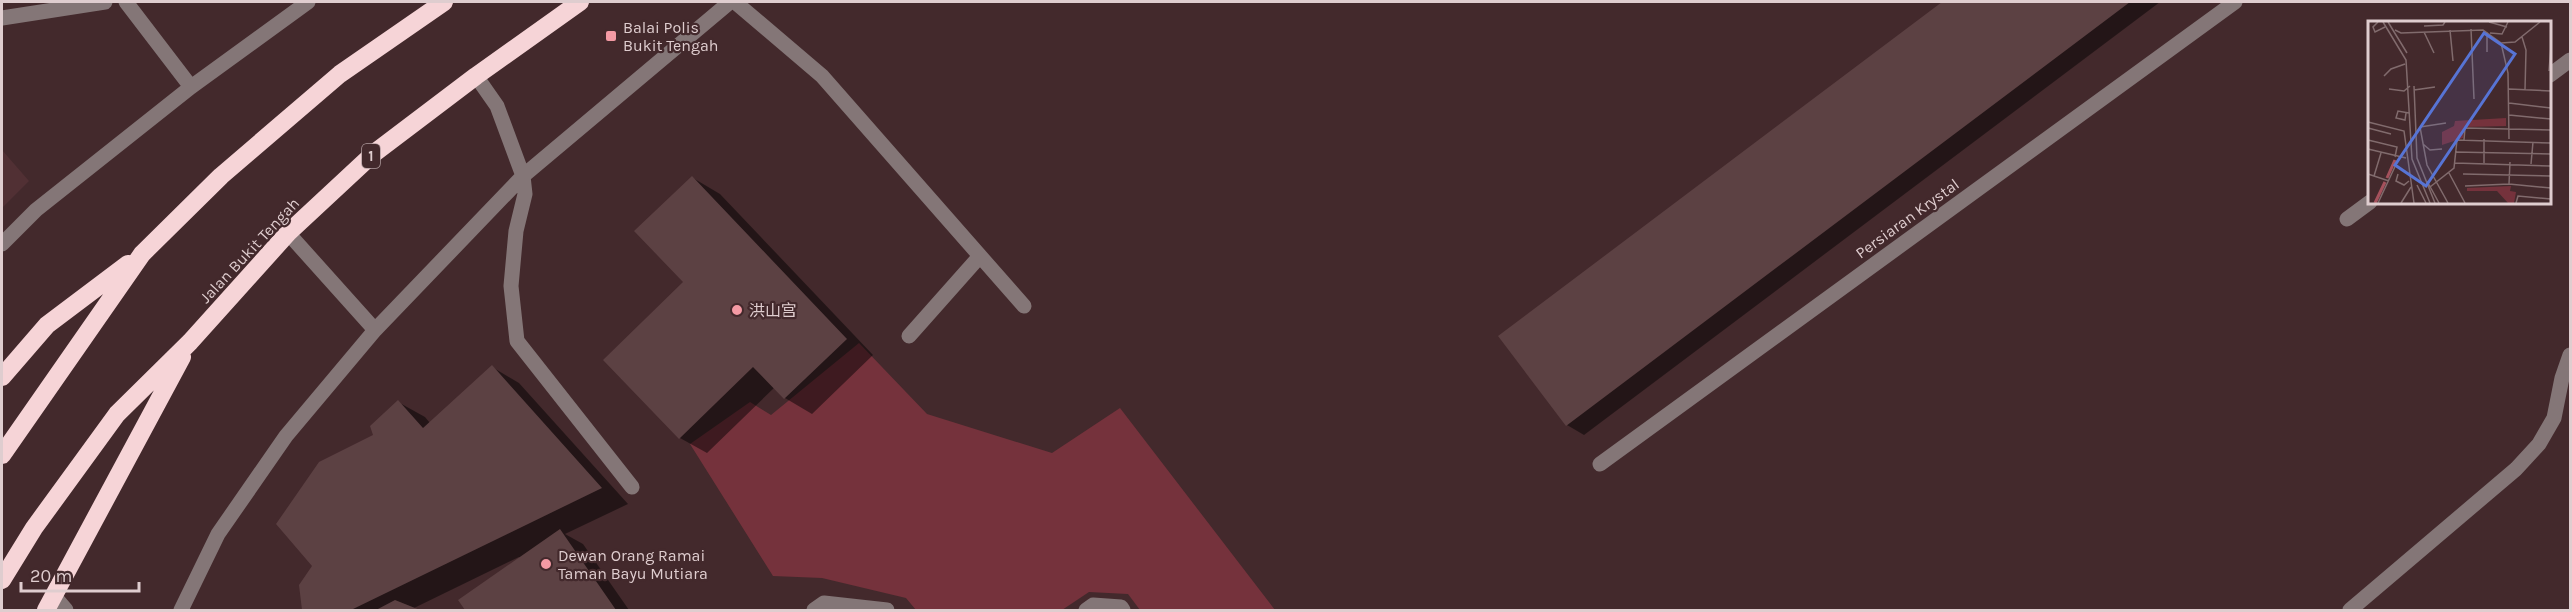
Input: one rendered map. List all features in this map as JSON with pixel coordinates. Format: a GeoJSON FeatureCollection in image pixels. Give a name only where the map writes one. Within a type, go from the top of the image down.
{"type":"FeatureCollection","features":[{"type":"Feature","properties":{"kind":"highway"},"geometry":{"type":"LineString","coordinates":[[2,377],[47,325],[142,254],[221,176],[340,74],[444,2]]}},
{"type":"Feature","properties":{"kind":"highway","name":"Jalan Bukit Tengah"},"geometry":{"type":"LineString","coordinates":[[2,580],[34,528],[117,414],[190,342],[288,233],[373,154],[580,2]]}},
{"type":"Feature","properties":{"kind":"highway"},"geometry":{"type":"LineString","coordinates":[[2,455],[142,254]]}},
{"type":"Feature","properties":{"kind":"highway"},"geometry":{"type":"LineString","coordinates":[[50,603],[190,342]]}},
{"type":"Feature","properties":{"kind":"street"},"geometry":{"type":"LineString","coordinates":[[2,18],[105,2]]}},
{"type":"Feature","properties":{"kind":"street"},"geometry":{"type":"LineString","coordinates":[[126,2],[191,87]]}},
{"type":"Feature","properties":{"kind":"street"},"geometry":{"type":"LineString","coordinates":[[2,244],[36,210],[191,87],[308,2]]}},
{"type":"Feature","properties":{"kind":"street"},"geometry":{"type":"LineString","coordinates":[[181,610],[218,534],[279,446],[375,330],[523,176],[733,2],[822,76],[1024,306]]}},
{"type":"Feature","properties":{"kind":"street","name":"Persiaran Krystal"},"geometry":{"type":"LineString","coordinates":[[1600,464],[2235,2]]}},
{"type":"Feature","properties":{"kind":"street"},"geometry":{"type":"LineString","coordinates":[[2551,74],[2571,60]]}},
{"type":"Feature","properties":{"kind":"street"},"geometry":{"type":"LineString","coordinates":[[477,76],[497,106],[523,176],[525,194],[516,231],[511,286],[517,341],[632,488]]}},
{"type":"Feature","properties":{"kind":"street"},"geometry":{"type":"LineString","coordinates":[[2347,219],[2368,203]]}},
{"type":"Feature","properties":{"kind":"street"},"geometry":{"type":"LineString","coordinates":[[288,233],[375,330]]}},
{"type":"Feature","properties":{"kind":"street"},"geometry":{"type":"LineString","coordinates":[[909,336],[980,256]]}},
{"type":"Feature","properties":{"kind":"street"},"geometry":{"type":"LineString","coordinates":[[2350,610],[2516,469],[2538,444],[2554,418],[2562,378],[2571,355]]}},
{"type":"Feature","properties":{"kind":"street"},"geometry":{"type":"LineString","coordinates":[[50,603],[66,610]]}},
{"type":"Feature","properties":{"kind":"street"},"geometry":{"type":"LineString","coordinates":[[814,610],[825,603],[886,610]]}},
{"type":"Feature","properties":{"kind":"street"},"geometry":{"type":"LineString","coordinates":[[1086,610],[1093,605],[1121,607],[1124,610]]}},
{"type":"Feature","properties":{"kind":"shaded area"},"geometry":{"type":"Polygon","coordinates":[[[2,150],[29,181],[2,208],[2,150]]]}},
{"type":"Feature","properties":{"kind":"shaded area"},"geometry":{"type":"Polygon","coordinates":[[[859,343],[927,414],[1052,453],[1120,408],[1275,610],[1140,610],[1128,594],[1089,592],[1062,610],[916,610],[906,598],[822,578],[773,576],[690,444],[750,402],[771,415],[859,343]]]}},
{"type":"Feature","properties":{"kind":"building"},"geometry":{"type":"Polygon","coordinates":[[[1942,2],[2130,2],[1566,426],[1498,336],[1942,2]]]}},
{"type":"Feature","properties":{"kind":"building","name":"洪山宫"},"geometry":{"type":"Polygon","coordinates":[[[692,176],[847,339],[784,399],[753,367],[679,439],[603,360],[683,282],[634,231],[692,176]]]}},
{"type":"Feature","properties":{"kind":"building"},"geometry":{"type":"Polygon","coordinates":[[[492,365],[602,488],[351,610],[302,610],[299,585],[312,566],[276,524],[319,462],[373,435],[370,426],[398,400],[423,428],[492,365]]]}},
{"type":"Feature","properties":{"kind":"building","name":"Dewan Orang Ramai Taman Bayu Mutiara"},"geometry":{"type":"Polygon","coordinates":[[[560,529],[616,610],[465,610],[458,600],[560,529]]]}},
{"type":"Feature","properties":{"kind":"building"},"geometry":{"type":"Polygon","coordinates":[[[395,600],[420,610],[376,610],[395,600]]]}},
{"type":"Feature","properties":{"kind":"place","name":"Balai Polis Bukit Tengah"},"geometry":{"type":"Point","coordinates":[611,36]}},
{"type":"Feature","properties":{"kind":"place","name":"洪山宫"},"geometry":{"type":"Point","coordinates":[737,310]}},
{"type":"Feature","properties":{"kind":"place","name":"Dewan Orang Ramai Taman Bayu Mutiara"},"geometry":{"type":"Point","coordinates":[546,564]}}]}
